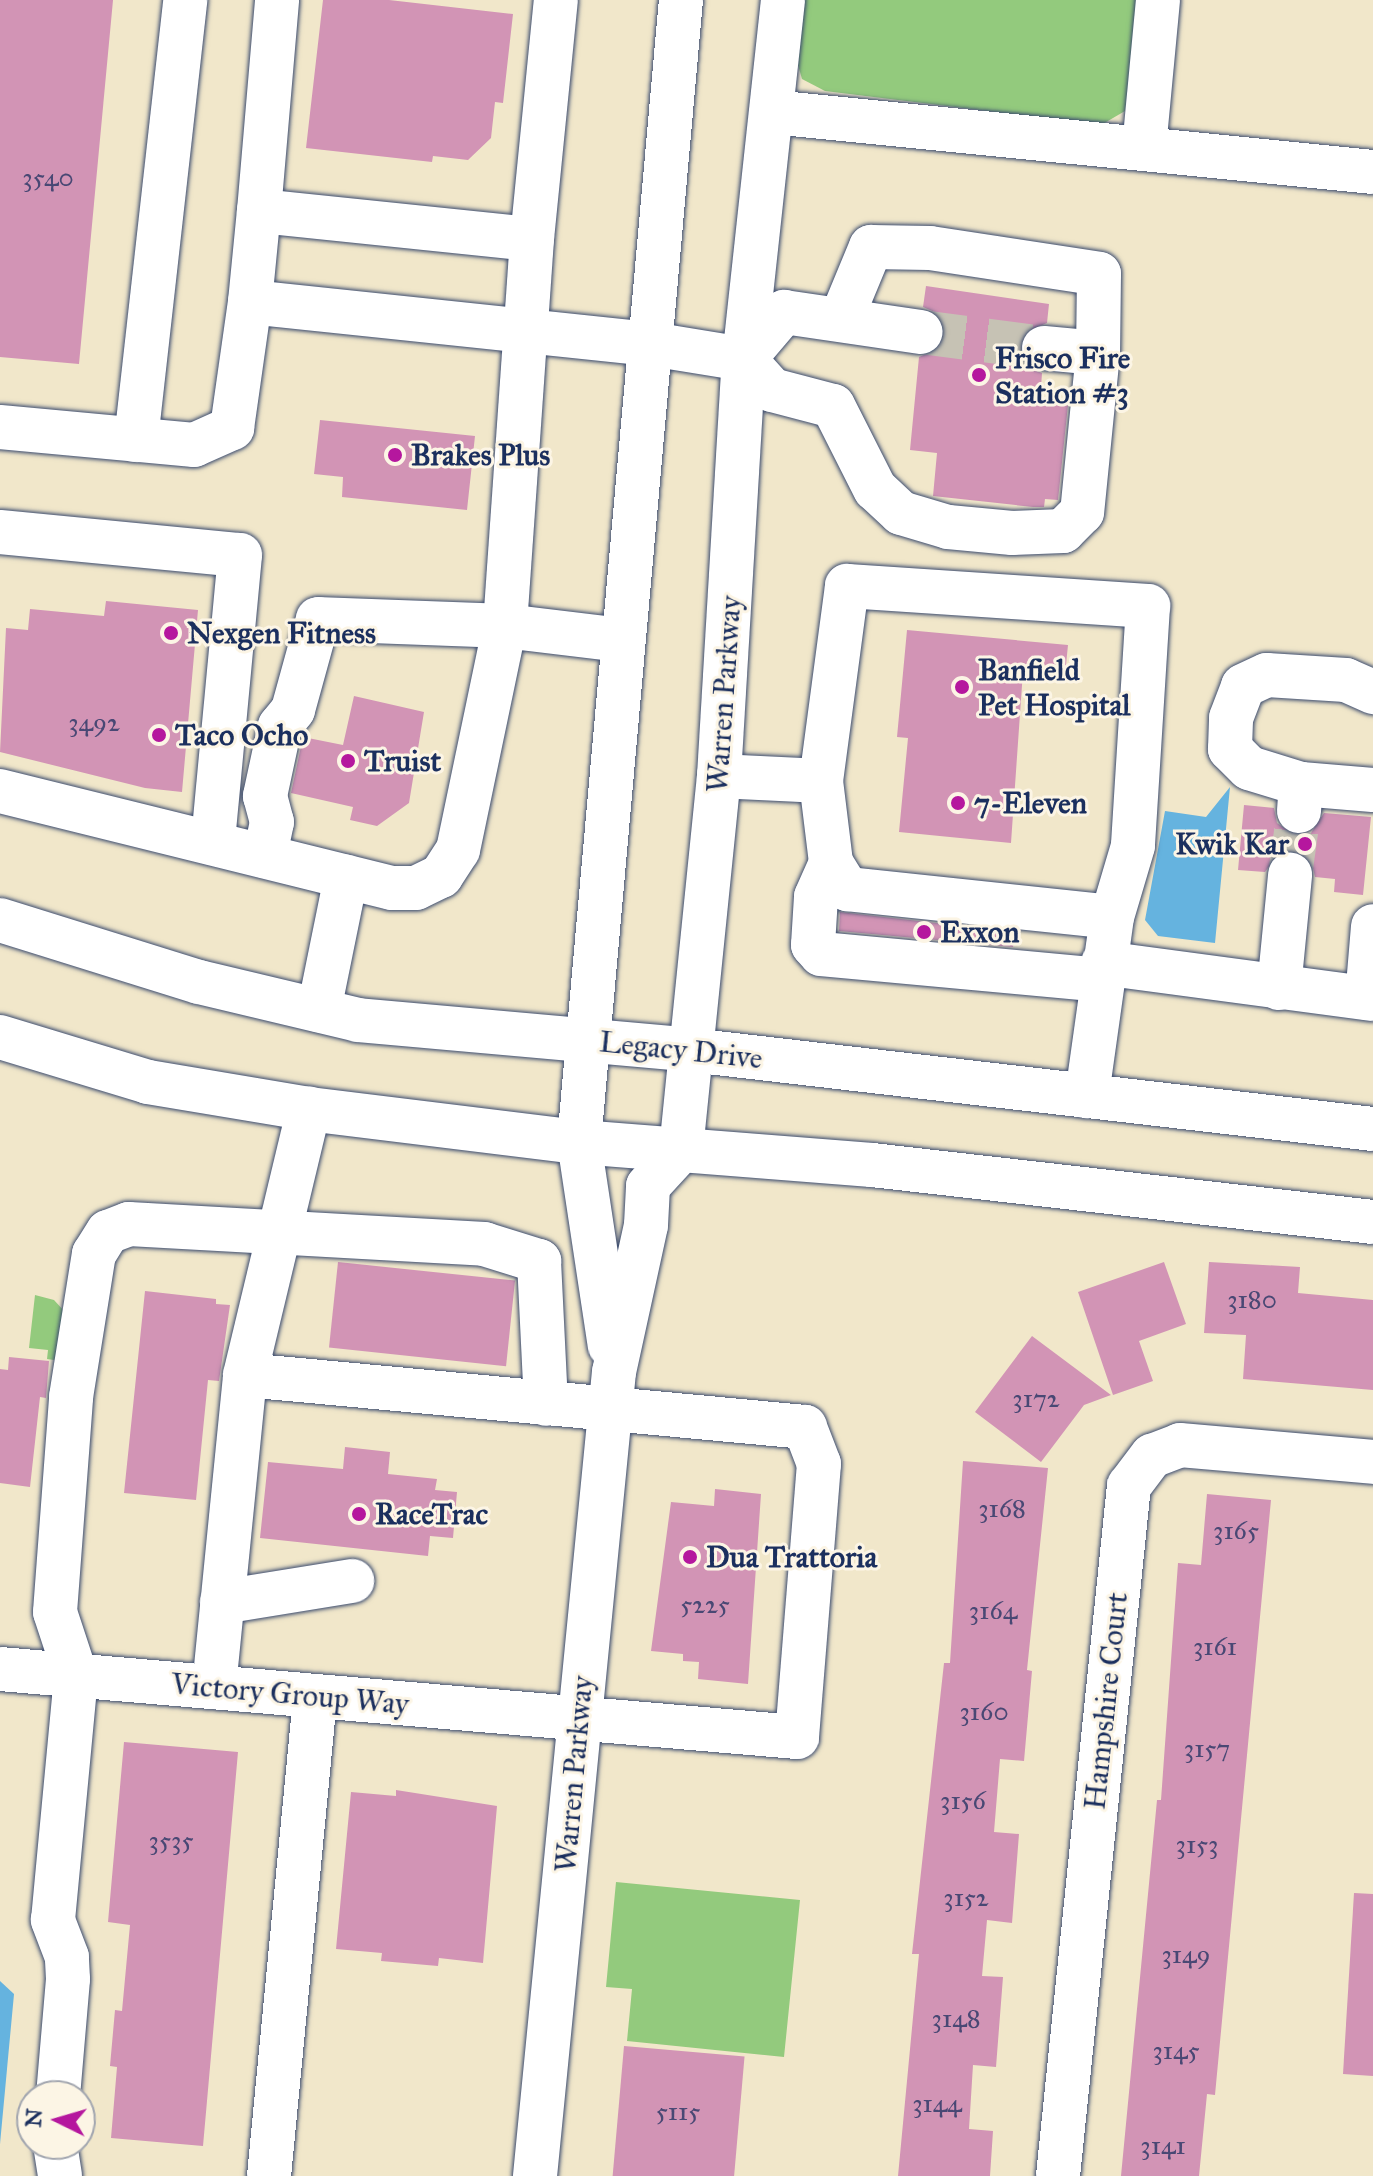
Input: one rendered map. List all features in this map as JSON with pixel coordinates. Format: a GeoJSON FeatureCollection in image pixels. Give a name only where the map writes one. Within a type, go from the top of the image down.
{"type":"FeatureCollection","features":[{"type":"Feature","properties":{"kind":"main road"},"geometry":{"type":"LineString","coordinates":[[136,440],[185,0]]}},
{"type":"Feature","properties":{"kind":"main road"},"geometry":{"type":"LineString","coordinates":[[0,427],[194,445],[232,428],[250,302],[277,0]]}},
{"type":"Feature","properties":{"kind":"main road"},"geometry":{"type":"LineString","coordinates":[[0,791],[346,877],[416,888],[434,881],[453,860],[505,626],[524,331],[556,0]]}},
{"type":"Feature","properties":{"kind":"main road","name":"Warren Parkway"},"geometry":{"type":"LineString","coordinates":[[612,1391],[579,1142],[621,640],[681,0]]}},
{"type":"Feature","properties":{"kind":"main road","name":"Warren Parkway"},"geometry":{"type":"LineString","coordinates":[[535,2176],[612,1391],[646,1225],[648,1186],[681,1150],[719,776],[744,359],[783,0]]}},
{"type":"Feature","properties":{"kind":"main road"},"geometry":{"type":"LineString","coordinates":[[1144,148],[1158,0]]}},
{"type":"Feature","properties":{"kind":"main road"},"geometry":{"type":"LineString","coordinates":[[772,112],[1373,172]]}},
{"type":"Feature","properties":{"kind":"main road"},"geometry":{"type":"LineString","coordinates":[[259,211],[532,239]]}},
{"type":"Feature","properties":{"kind":"main road"},"geometry":{"type":"LineString","coordinates":[[250,302],[651,344],[744,359],[772,390],[833,406],[875,489],[901,513],[948,527],[1012,533],[1063,531],[1082,512],[1098,353],[1099,274],[930,248],[871,247],[842,317]]}},
{"type":"Feature","properties":{"kind":"main road"},"geometry":{"type":"LineString","coordinates":[[744,359],[784,312],[842,317],[921,332]]}},
{"type":"Feature","properties":{"kind":"main road"},"geometry":{"type":"LineString","coordinates":[[1044,348],[1098,353]]}},
{"type":"Feature","properties":{"kind":"main road"},"geometry":{"type":"LineString","coordinates":[[0,532],[240,555],[213,843]]}},
{"type":"Feature","properties":{"kind":"main road"},"geometry":{"type":"LineString","coordinates":[[1087,1096],[1112,917],[1133,846],[1148,606],[847,586],[821,781],[831,863],[847,889],[1112,917]]}},
{"type":"Feature","properties":{"kind":"main road"},"geometry":{"type":"LineString","coordinates":[[265,856],[272,822],[265,796],[280,726],[293,710],[318,619],[505,626],[621,640]]}},
{"type":"Feature","properties":{"kind":"main road"},"geometry":{"type":"LineString","coordinates":[[1373,692],[1346,680],[1267,675],[1243,686],[1231,718],[1230,749],[1249,768],[1300,797],[1373,790]]}},
{"type":"Feature","properties":{"kind":"main road"},"geometry":{"type":"LineString","coordinates":[[719,776],[821,781]]}},
{"type":"Feature","properties":{"kind":"main road"},"geometry":{"type":"LineString","coordinates":[[831,863],[816,897],[813,945],[821,954],[1102,972],[1370,998],[1373,926]]}},
{"type":"Feature","properties":{"kind":"main road"},"geometry":{"type":"LineString","coordinates":[[1279,988],[1290,875]]}},
{"type":"Feature","properties":{"kind":"main road"},"geometry":{"type":"LineString","coordinates":[[319,1010],[346,877]]}},
{"type":"Feature","properties":{"kind":"main road","name":"Legacy Drive"},"geometry":{"type":"LineString","coordinates":[[0,920],[199,982],[358,1020],[691,1050],[1373,1129]]}},
{"type":"Feature","properties":{"kind":"main road"},"geometry":{"type":"LineString","coordinates":[[0,1037],[148,1082],[309,1109],[579,1142],[872,1165],[1373,1222]]}},
{"type":"Feature","properties":{"kind":"main road"},"geometry":{"type":"LineString","coordinates":[[214,1687],[245,1375],[276,1235],[309,1109]]}},
{"type":"Feature","properties":{"kind":"main road"},"geometry":{"type":"LineString","coordinates":[[59,2080],[68,1979],[67,1957],[53,1920],[76,1676],[55,1612],[71,1397],[94,1254],[108,1232],[129,1224],[276,1235],[484,1244],[539,1261],[546,1404]]}},
{"type":"Feature","properties":{"kind":"main road"},"geometry":{"type":"LineString","coordinates":[[245,1375],[546,1404],[612,1391]]}},
{"type":"Feature","properties":{"kind":"main road","name":"Victory Group Way"},"geometry":{"type":"LineString","coordinates":[[0,1669],[579,1721],[797,1737],[819,1464],[805,1427],[612,1391]]}},
{"type":"Feature","properties":{"kind":"main road","name":"Hampshire Court"},"geometry":{"type":"LineString","coordinates":[[1058,2176],[1129,1486],[1152,1456],[1180,1445],[1373,1462]]}},
{"type":"Feature","properties":{"kind":"main road"},"geometry":{"type":"LineString","coordinates":[[222,1602],[352,1581]]}},
{"type":"Feature","properties":{"kind":"main road"},"geometry":{"type":"LineString","coordinates":[[269,2176],[315,1696]]}},
{"type":"Feature","properties":{"kind":"green space"},"geometry":{"type":"Polygon","coordinates":[[[803,0],[1140,0],[1125,111],[1101,125],[825,91],[802,79],[798,65],[803,0]]]}},
{"type":"Feature","properties":{"kind":"green space"},"geometry":{"type":"Polygon","coordinates":[[[35,1295],[54,1300],[65,1312],[61,1355],[54,1360],[47,1359],[48,1350],[29,1348],[35,1295]]]}},
{"type":"Feature","properties":{"kind":"green space"},"geometry":{"type":"Polygon","coordinates":[[[616,1882],[800,1900],[784,2057],[627,2041],[632,1989],[606,1987],[616,1882]]]}},
{"type":"Feature","properties":{"kind":"water"},"geometry":{"type":"Polygon","coordinates":[[[1230,787],[1215,943],[1158,936],[1145,920],[1165,811],[1206,817],[1230,787]]]}},
{"type":"Feature","properties":{"kind":"water"},"geometry":{"type":"Polygon","coordinates":[[[0,1981],[14,1994],[0,2144],[0,1981]]]}},
{"type":"Feature","properties":{"kind":"building"},"geometry":{"type":"Polygon","coordinates":[[[0,0],[113,0],[79,364],[0,357],[0,0]]]}},
{"type":"Feature","properties":{"kind":"building"},"geometry":{"type":"Polygon","coordinates":[[[323,0],[389,0],[513,14],[503,103],[495,102],[491,138],[468,160],[433,156],[432,162],[306,148],[323,0]]]}},
{"type":"Feature","properties":{"kind":"building","name":"Frisco Fire Station #3"},"geometry":{"type":"Polygon","coordinates":[[[926,286],[1049,304],[1047,323],[1024,333],[1019,346],[1029,368],[1042,373],[1040,402],[1068,405],[1058,500],[1045,499],[1044,507],[1033,507],[933,496],[937,453],[910,450],[919,357],[940,348],[946,335],[937,313],[923,307],[926,286]]]}},
{"type":"Feature","properties":{"kind":"building","name":"Brakes Plus"},"geometry":{"type":"Polygon","coordinates":[[[320,420],[475,436],[467,510],[342,497],[343,477],[314,474],[320,420]]]}},
{"type":"Feature","properties":{"kind":"building"},"geometry":{"type":"Polygon","coordinates":[[[106,601],[198,610],[182,792],[145,788],[0,752],[6,628],[28,630],[30,609],[104,616],[106,601]]]}},
{"type":"Feature","properties":{"kind":"building"},"geometry":{"type":"Polygon","coordinates":[[[907,630],[1068,645],[1065,675],[1023,671],[1011,843],[899,832],[908,738],[897,737],[907,630]]]}},
{"type":"Feature","properties":{"kind":"building","name":"Truist"},"geometry":{"type":"Polygon","coordinates":[[[354,696],[424,712],[409,803],[377,826],[350,820],[353,807],[291,793],[303,737],[343,745],[354,696]]]}},
{"type":"Feature","properties":{"kind":"building","name":"Kwik Kar"},"geometry":{"type":"Polygon","coordinates":[[[1244,805],[1274,808],[1277,823],[1296,836],[1311,833],[1324,813],[1371,817],[1363,895],[1334,892],[1335,879],[1315,877],[1312,864],[1293,850],[1279,853],[1265,872],[1238,870],[1244,805]]]}},
{"type":"Feature","properties":{"kind":"building"},"geometry":{"type":"Polygon","coordinates":[[[840,912],[1015,932],[1013,947],[839,931],[840,912]]]}},
{"type":"Feature","properties":{"kind":"building"},"geometry":{"type":"Polygon","coordinates":[[[338,1262],[515,1281],[506,1366],[329,1348],[338,1262]]]}},
{"type":"Feature","properties":{"kind":"building"},"geometry":{"type":"Polygon","coordinates":[[[1164,1262],[1186,1324],[1139,1341],[1153,1381],[1113,1395],[1078,1292],[1164,1262]]]}},
{"type":"Feature","properties":{"kind":"building"},"geometry":{"type":"Polygon","coordinates":[[[1209,1262],[1300,1267],[1298,1293],[1373,1300],[1373,1390],[1243,1379],[1246,1335],[1204,1333],[1209,1262]]]}},
{"type":"Feature","properties":{"kind":"building"},"geometry":{"type":"Polygon","coordinates":[[[145,1291],[216,1299],[216,1304],[230,1305],[219,1381],[208,1380],[196,1500],[124,1493],[145,1291]]]}},
{"type":"Feature","properties":{"kind":"building"},"geometry":{"type":"Polygon","coordinates":[[[1032,1336],[1111,1395],[1084,1405],[1041,1462],[975,1412],[1032,1336]]]}},
{"type":"Feature","properties":{"kind":"building"},"geometry":{"type":"Polygon","coordinates":[[[9,1357],[49,1361],[46,1398],[40,1397],[30,1487],[0,1483],[0,1369],[8,1370],[9,1357]]]}},
{"type":"Feature","properties":{"kind":"building","name":"RaceTrac"},"geometry":{"type":"Polygon","coordinates":[[[345,1447],[390,1452],[388,1474],[437,1479],[435,1490],[457,1492],[453,1538],[430,1536],[428,1556],[260,1538],[268,1462],[343,1469],[345,1447]]]}},
{"type":"Feature","properties":{"kind":"building"},"geometry":{"type":"Polygon","coordinates":[[[963,1461],[1048,1468],[1027,1670],[1032,1671],[1024,1761],[1000,1759],[994,1832],[1019,1834],[1012,1923],[987,1920],[982,1976],[1003,1977],[996,2067],[973,2065],[969,2129],[993,2131],[990,2176],[898,2176],[919,1954],[912,1954],[944,1663],[950,1663],[963,1461]]]}},
{"type":"Feature","properties":{"kind":"building"},"geometry":{"type":"Polygon","coordinates":[[[715,1489],[761,1494],[748,1684],[698,1679],[699,1662],[683,1661],[683,1654],[651,1651],[671,1502],[714,1506],[715,1489]]]}},
{"type":"Feature","properties":{"kind":"building"},"geometry":{"type":"Polygon","coordinates":[[[1207,1494],[1271,1500],[1215,2095],[1207,2094],[1199,2176],[1121,2176],[1157,1800],[1161,1800],[1178,1563],[1201,1565],[1207,1494]]]}},
{"type":"Feature","properties":{"kind":"building"},"geometry":{"type":"Polygon","coordinates":[[[124,1742],[238,1752],[203,2146],[111,2138],[117,2067],[110,2066],[115,2010],[122,2011],[130,1925],[108,1922],[124,1742]]]}},
{"type":"Feature","properties":{"kind":"building"},"geometry":{"type":"Polygon","coordinates":[[[396,1790],[497,1806],[483,1963],[439,1958],[438,1966],[381,1961],[382,1953],[336,1949],[351,1792],[396,1796],[396,1790]]]}},
{"type":"Feature","properties":{"kind":"building"},"geometry":{"type":"Polygon","coordinates":[[[1354,1893],[1373,1894],[1373,2076],[1343,2074],[1354,1893]]]}},
{"type":"Feature","properties":{"kind":"building"},"geometry":{"type":"Polygon","coordinates":[[[624,2046],[745,2057],[734,2176],[613,2176],[624,2046]]]}},
{"type":"Feature","properties":{"kind":"tunnel"},"geometry":{"type":"LineString","coordinates":[[921,332],[1044,348]]}},
{"type":"Feature","properties":{"kind":"tunnel"},"geometry":{"type":"LineString","coordinates":[[1290,875],[1299,811]]}},
{"type":"Feature","properties":{"kind":"place","name":"Frisco Fire Station #3"},"geometry":{"type":"Point","coordinates":[979,375]}},
{"type":"Feature","properties":{"kind":"place","name":"Brakes Plus"},"geometry":{"type":"Point","coordinates":[395,455]}},
{"type":"Feature","properties":{"kind":"place","name":"Nexgen Fitness"},"geometry":{"type":"Point","coordinates":[171,633]}},
{"type":"Feature","properties":{"kind":"place","name":"Banfield Pet Hospital"},"geometry":{"type":"Point","coordinates":[962,687]}},
{"type":"Feature","properties":{"kind":"place","name":"Taco Ocho"},"geometry":{"type":"Point","coordinates":[159,735]}},
{"type":"Feature","properties":{"kind":"place","name":"Truist"},"geometry":{"type":"Point","coordinates":[348,761]}},
{"type":"Feature","properties":{"kind":"place","name":"7-Eleven"},"geometry":{"type":"Point","coordinates":[958,803]}},
{"type":"Feature","properties":{"kind":"place","name":"Kwik Kar"},"geometry":{"type":"Point","coordinates":[1305,844]}},
{"type":"Feature","properties":{"kind":"place","name":"Exxon"},"geometry":{"type":"Point","coordinates":[924,932]}},
{"type":"Feature","properties":{"kind":"place","name":"RaceTrac"},"geometry":{"type":"Point","coordinates":[359,1514]}},
{"type":"Feature","properties":{"kind":"place","name":"Dua Trattoria"},"geometry":{"type":"Point","coordinates":[690,1557]}}]}
